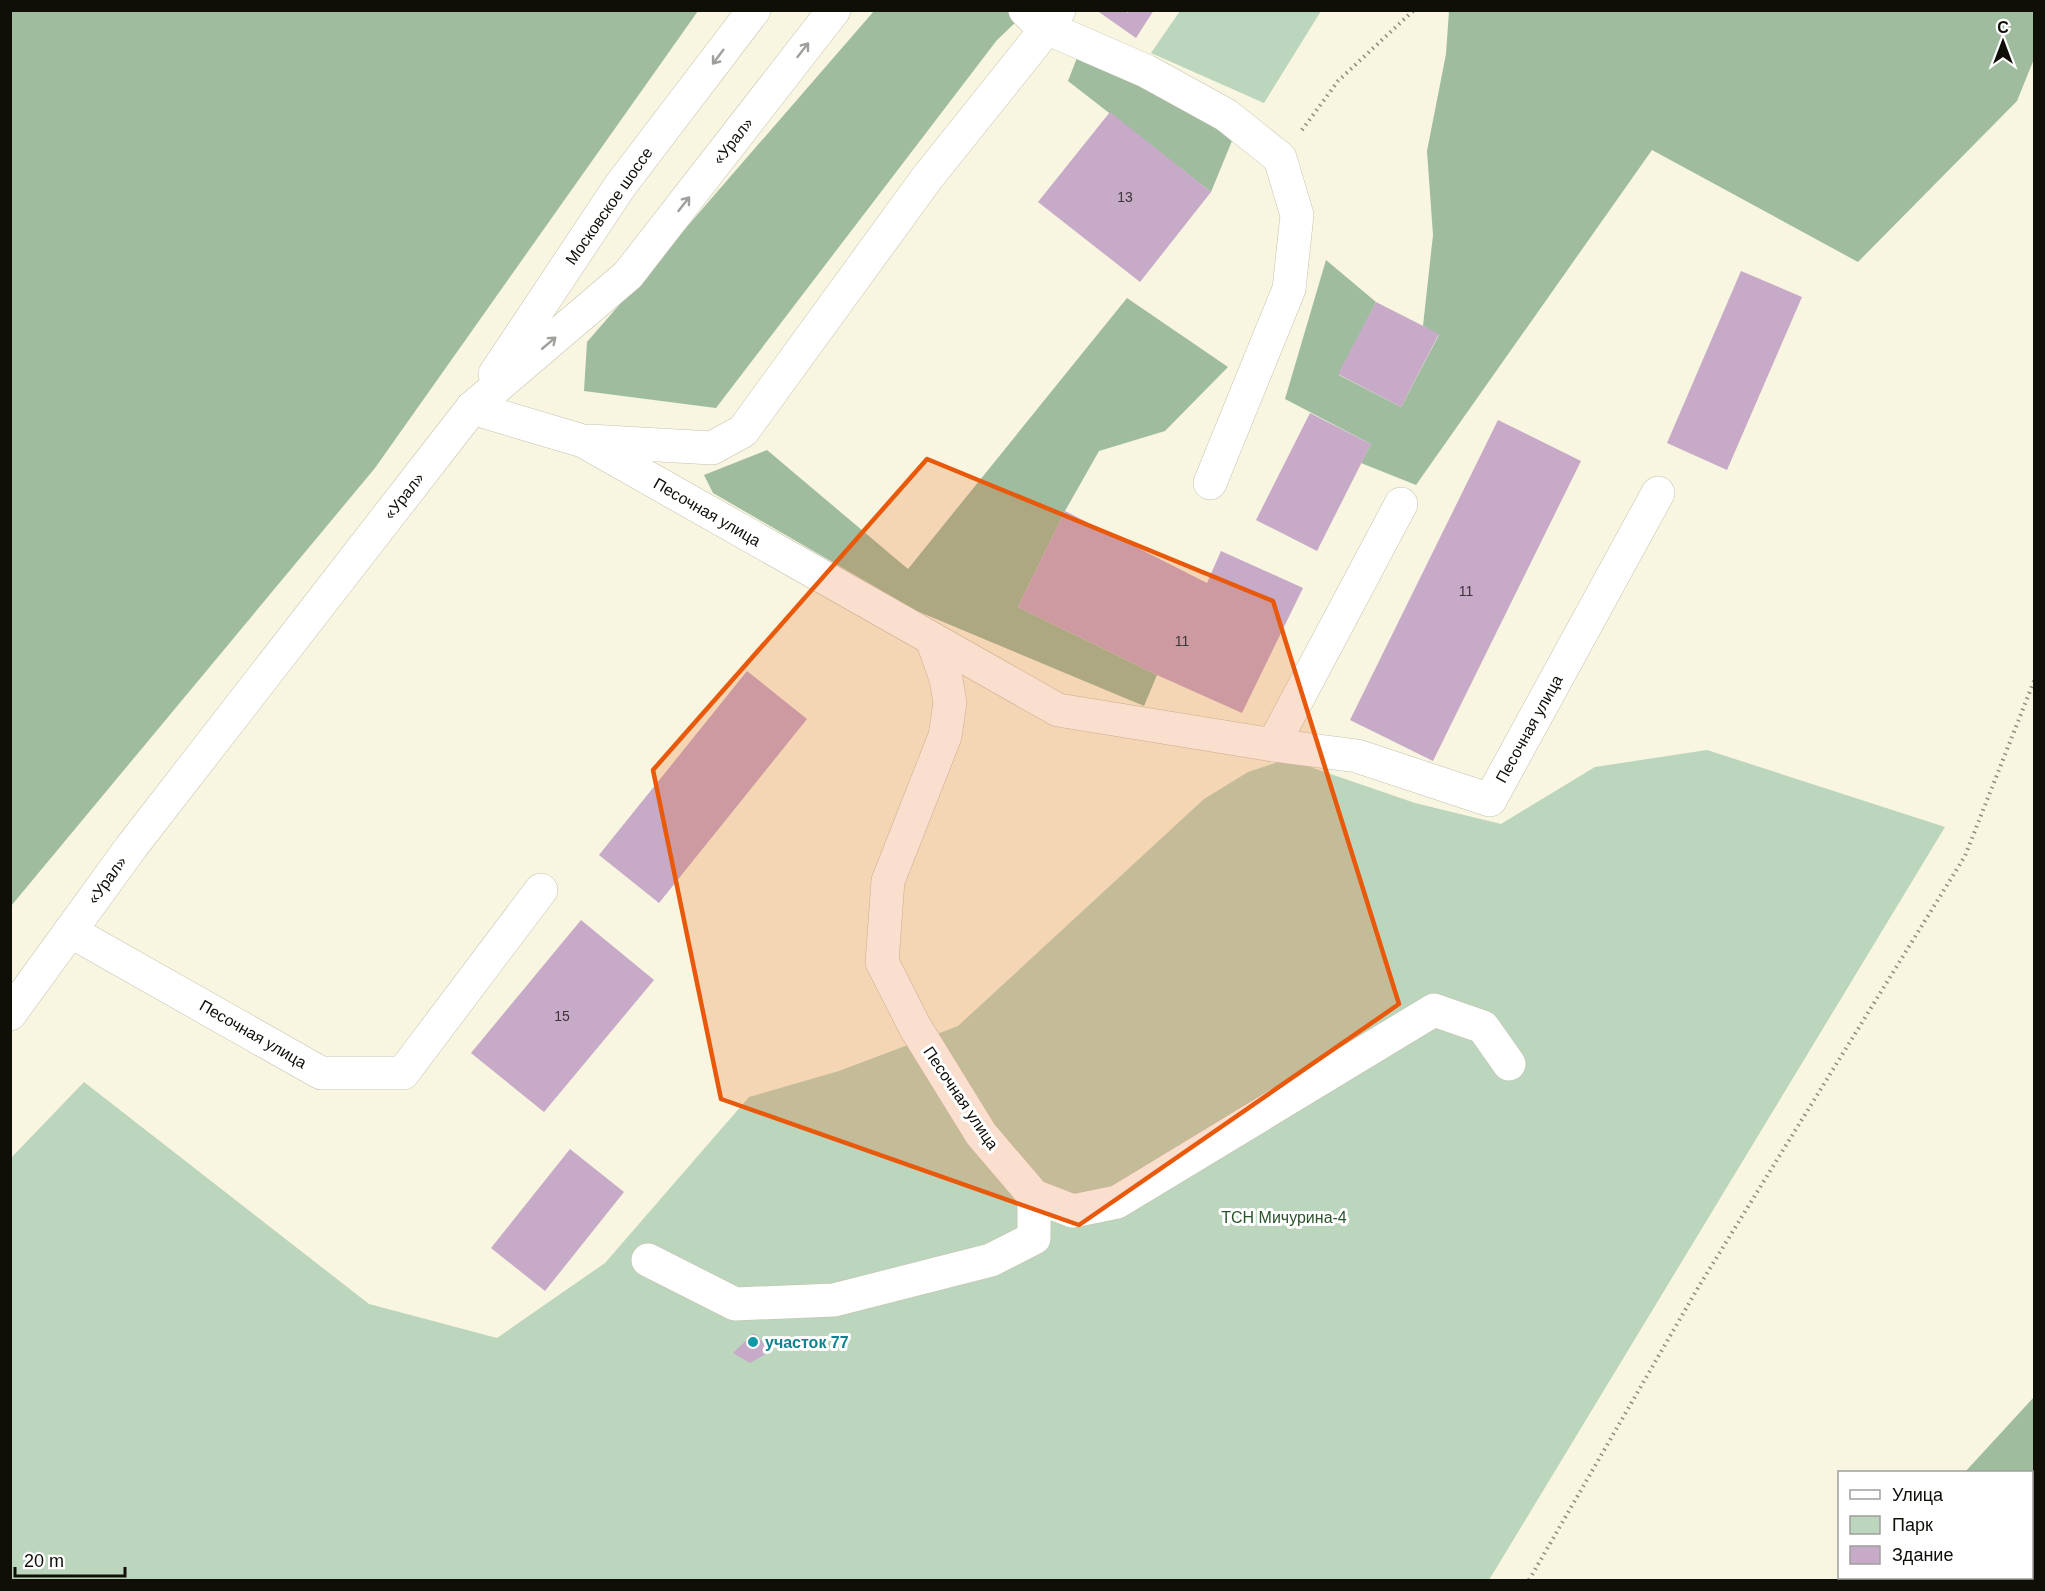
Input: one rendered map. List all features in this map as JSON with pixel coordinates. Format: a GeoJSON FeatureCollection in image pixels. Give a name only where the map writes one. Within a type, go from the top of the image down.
{"type":"FeatureCollection","features":[{"type":"Feature","properties":{"kind":"main road","name":"Московское шоссе"},"geometry":{"type":"LineString","coordinates":[[472,408],[620,186],[754,10]]}},
{"type":"Feature","properties":{"kind":"main road","name":"«Урал»"},"geometry":{"type":"LineString","coordinates":[[10,1014],[132,846],[472,408],[628,276],[834,10]]}},
{"type":"Feature","properties":{"kind":"main road"},"geometry":{"type":"LineString","coordinates":[[583,441],[712,448],[743,431],[1044,16],[1226,115],[1280,158],[1297,215],[1289,290],[1210,483]]}},
{"type":"Feature","properties":{"kind":"main road","name":"Песочная улица"},"geometry":{"type":"LineString","coordinates":[[472,408],[583,441],[1058,710],[1273,745],[1357,756],[1490,800],[1658,493]]}},
{"type":"Feature","properties":{"kind":"main road"},"geometry":{"type":"LineString","coordinates":[[1273,745],[1401,504]]}},
{"type":"Feature","properties":{"kind":"main road","name":"Песочная улица"},"geometry":{"type":"LineString","coordinates":[[932,639],[946,679],[950,703],[947,725],[945,736],[888,881],[882,962],[915,1028],[981,1134],[1034,1196],[1072,1211],[1118,1202],[1434,1011],[1483,1028],[1509,1064]]}},
{"type":"Feature","properties":{"kind":"main road","name":"Песочная улица"},"geometry":{"type":"LineString","coordinates":[[70,931],[321,1073],[403,1073],[540,890]]}},
{"type":"Feature","properties":{"kind":"main road"},"geometry":{"type":"LineString","coordinates":[[648,1260],[735,1304],[834,1300],[991,1260],[1034,1238],[1034,1196]]}},
{"type":"Feature","properties":{"kind":"path"},"geometry":{"type":"LineString","coordinates":[[1280,158],[1338,81],[1414,10]]}},
{"type":"Feature","properties":{"kind":"path"},"geometry":{"type":"LineString","coordinates":[[1529,1581],[1699,1286],[1965,856],[2034,681]]}},
{"type":"Feature","properties":{"kind":"highlighted area"},"geometry":{"type":"Polygon","coordinates":[[[927,459],[1273,601],[1399,1004],[1079,1225],[721,1099],[653,770],[927,459]]]}},
{"type":"Feature","properties":{"kind":"green space"},"geometry":{"type":"Polygon","coordinates":[[[11,10],[698,11],[375,468],[11,906],[11,10]]]}},
{"type":"Feature","properties":{"kind":"green space"},"geometry":{"type":"Polygon","coordinates":[[[874,11],[1006,11],[1018,20],[997,40],[716,408],[584,391],[587,342],[874,11]]]}},
{"type":"Feature","properties":{"kind":"green space"},"geometry":{"type":"Polygon","coordinates":[[[1180,11],[1321,11],[1264,103],[1151,53],[1180,11]]]}},
{"type":"Feature","properties":{"kind":"green space"},"geometry":{"type":"Polygon","coordinates":[[[1449,11],[2034,11],[2034,59],[2017,101],[1858,262],[1652,150],[1416,485],[1361,463],[1371,444],[1285,399],[1326,260],[1376,302],[1339,375],[1401,407],[1439,335],[1423,326],[1433,235],[1427,151],[1446,54],[1449,11]]]}},
{"type":"Feature","properties":{"kind":"green space"},"geometry":{"type":"Polygon","coordinates":[[[1080,50],[1234,136],[1211,192],[1068,81],[1080,50]]]}},
{"type":"Feature","properties":{"kind":"green space"},"geometry":{"type":"Polygon","coordinates":[[[1127,298],[1228,367],[1165,431],[1099,451],[1065,511],[1018,607],[1157,675],[1144,706],[917,611],[713,493],[704,475],[767,450],[908,569],[1127,298]]]}},
{"type":"Feature","properties":{"kind":"green space","name":"ТСН Мичурина-4"},"geometry":{"type":"Polygon","coordinates":[[[1707,750],[1945,827],[1489,1580],[11,1580],[10,1159],[84,1082],[369,1304],[497,1338],[605,1263],[749,1097],[839,1071],[958,1026],[1204,799],[1248,772],[1287,759],[1415,803],[1501,824],[1595,767],[1707,750]]]}},
{"type":"Feature","properties":{"kind":"green space"},"geometry":{"type":"Polygon","coordinates":[[[2034,1397],[2034,1580],[1884,1580],[2033,1579],[2033,1471],[1966,1471],[2034,1397]]]}},
{"type":"Feature","properties":{"kind":"building"},"geometry":{"type":"Polygon","coordinates":[[[1096,10],[1124,10],[1128,13],[1129,10],[1154,10],[1136,38],[1096,10]]]}},
{"type":"Feature","properties":{"kind":"building"},"geometry":{"type":"Polygon","coordinates":[[[1110,112],[1211,192],[1140,282],[1038,202],[1110,112]]]}},
{"type":"Feature","properties":{"kind":"building"},"geometry":{"type":"Polygon","coordinates":[[[1741,271],[1802,297],[1727,470],[1667,443],[1741,271]]]}},
{"type":"Feature","properties":{"kind":"building"},"geometry":{"type":"Polygon","coordinates":[[[1376,302],[1439,334],[1401,407],[1338,374],[1376,302]]]}},
{"type":"Feature","properties":{"kind":"building"},"geometry":{"type":"Polygon","coordinates":[[[1310,413],[1371,444],[1317,551],[1256,520],[1310,413]]]}},
{"type":"Feature","properties":{"kind":"building"},"geometry":{"type":"Polygon","coordinates":[[[1498,420],[1581,461],[1433,761],[1350,720],[1498,420]]]}},
{"type":"Feature","properties":{"kind":"building"},"geometry":{"type":"Polygon","coordinates":[[[1065,511],[1207,583],[1221,551],[1303,588],[1242,713],[1157,675],[1018,607],[1065,511]]]}},
{"type":"Feature","properties":{"kind":"building"},"geometry":{"type":"Polygon","coordinates":[[[747,671],[807,719],[659,903],[599,855],[747,671]]]}},
{"type":"Feature","properties":{"kind":"building"},"geometry":{"type":"Polygon","coordinates":[[[581,920],[654,980],[544,1112],[471,1053],[581,920]]]}},
{"type":"Feature","properties":{"kind":"building"},"geometry":{"type":"Polygon","coordinates":[[[570,1149],[624,1192],[545,1291],[491,1248],[570,1149]]]}},
{"type":"Feature","properties":{"kind":"building","name":"участок 77"},"geometry":{"type":"Polygon","coordinates":[[[754,1333],[771,1351],[750,1363],[733,1353],[754,1333]]]}},
{"type":"Feature","properties":{"kind":"place","name":"участок 77"},"geometry":{"type":"Point","coordinates":[753,1342]}}]}
